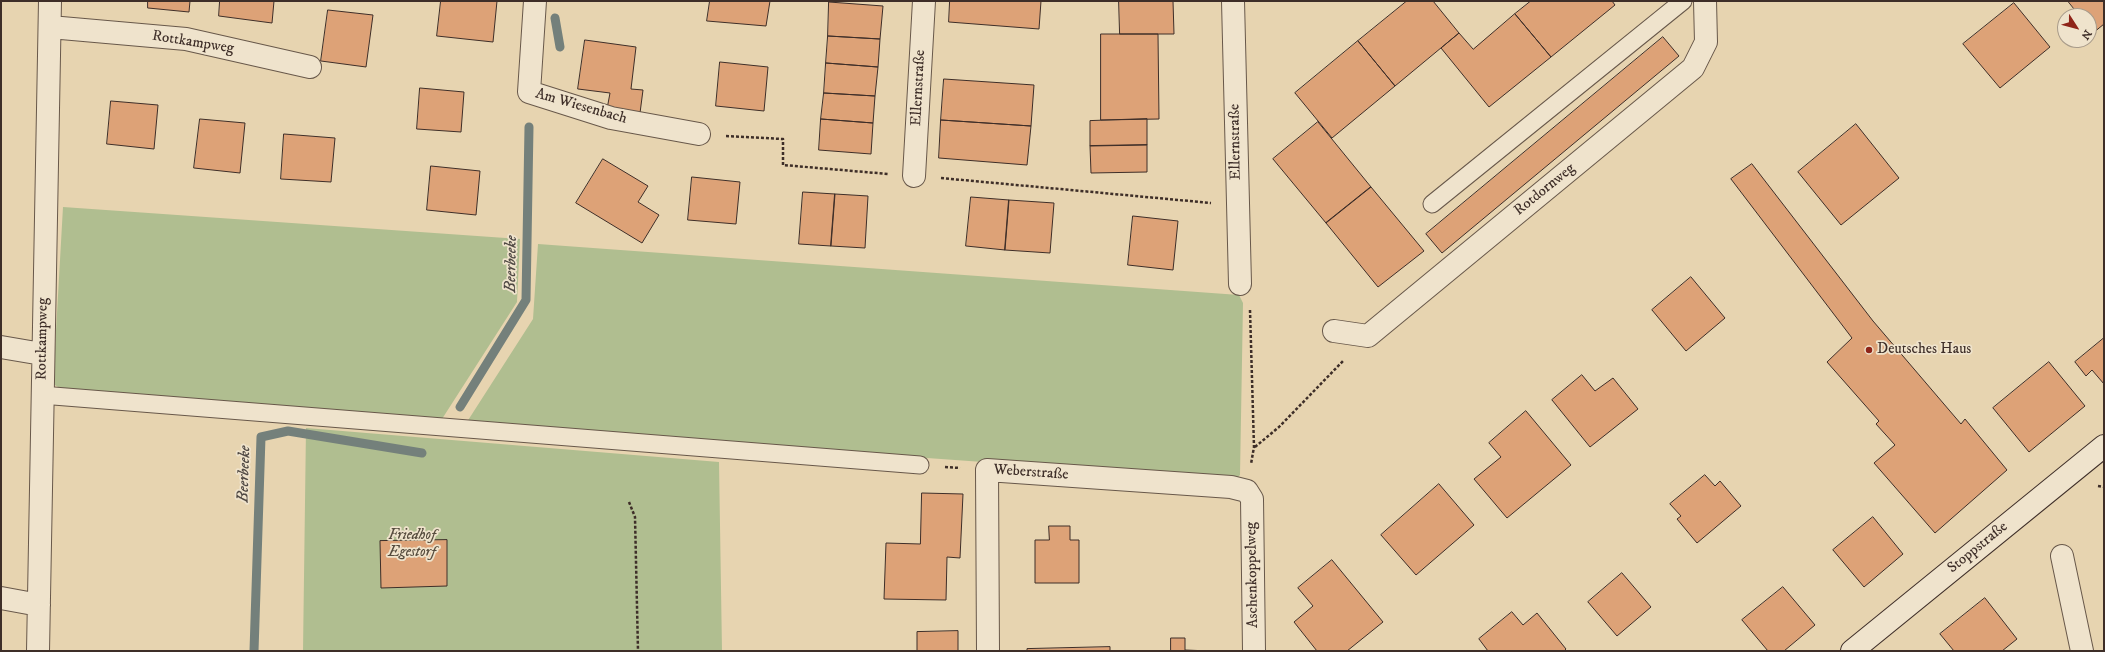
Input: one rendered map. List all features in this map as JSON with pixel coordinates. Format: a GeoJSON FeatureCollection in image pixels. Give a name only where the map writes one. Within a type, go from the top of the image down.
{"type":"FeatureCollection","features":[{"type":"Feature","properties":{"kind":"street","name":"Rottkampweg"},"geometry":{"type":"LineString","coordinates":[[38,651],[41,395],[50,1]]}},
{"type":"Feature","properties":{"kind":"street","name":"Am Wiesenbach"},"geometry":{"type":"LineString","coordinates":[[536,1],[529,92],[611,118],[699,134]]}},
{"type":"Feature","properties":{"kind":"street","name":"Ellernstraße"},"geometry":{"type":"LineString","coordinates":[[914,176],[924,1]]}},
{"type":"Feature","properties":{"kind":"street","name":"Ellernstraße"},"geometry":{"type":"LineString","coordinates":[[1233,1],[1240,284]]}},
{"type":"Feature","properties":{"kind":"street","name":"Rotdornweg"},"geometry":{"type":"LineString","coordinates":[[1368,336],[1693,68],[1706,42],[1705,1]]}},
{"type":"Feature","properties":{"kind":"street","name":"Rottkampweg"},"geometry":{"type":"LineString","coordinates":[[50,28],[186,39],[310,66]]}},
{"type":"Feature","properties":{"kind":"street"},"geometry":{"type":"LineString","coordinates":[[1334,330],[1368,336]]}},
{"type":"Feature","properties":{"kind":"street"},"geometry":{"type":"LineString","coordinates":[[1,347],[42,354]]}},
{"type":"Feature","properties":{"kind":"street","name":"Stoppstraße"},"geometry":{"type":"LineString","coordinates":[[1852,651],[2104,446]]}},
{"type":"Feature","properties":{"kind":"street","name":"Weberstraße"},"geometry":{"type":"LineString","coordinates":[[988,651],[986,470],[1231,488],[1249,495]]}},
{"type":"Feature","properties":{"kind":"street","name":"Aschenkoppelweg"},"geometry":{"type":"LineString","coordinates":[[1249,495],[1254,651]]}},
{"type":"Feature","properties":{"kind":"street"},"geometry":{"type":"LineString","coordinates":[[2062,556],[2082,651]]}},
{"type":"Feature","properties":{"kind":"street"},"geometry":{"type":"LineString","coordinates":[[1,598],[39,605]]}},
{"type":"Feature","properties":{"kind":"lane"},"geometry":{"type":"LineString","coordinates":[[1432,204],[1683,1]]}},
{"type":"Feature","properties":{"kind":"lane"},"geometry":{"type":"LineString","coordinates":[[41,395],[920,465]]}},
{"type":"Feature","properties":{"kind":"path"},"geometry":{"type":"LineString","coordinates":[[699,134],[784,139],[783,165],[1237,205]]}},
{"type":"Feature","properties":{"kind":"path"},"geometry":{"type":"LineString","coordinates":[[1240,284],[1250,305],[1254,447],[1249,495]]}},
{"type":"Feature","properties":{"kind":"path"},"geometry":{"type":"LineString","coordinates":[[1254,447],[1280,427],[1368,336]]}},
{"type":"Feature","properties":{"kind":"path"},"geometry":{"type":"LineString","coordinates":[[920,465],[986,470]]}},
{"type":"Feature","properties":{"kind":"path"},"geometry":{"type":"LineString","coordinates":[[629,502],[635,517],[638,651]]}},
{"type":"Feature","properties":{"kind":"green space"},"geometry":{"type":"Polygon","coordinates":[[[63,207],[520,239],[517,302],[442,419],[65,391],[53,384],[63,207]]]}},
{"type":"Feature","properties":{"kind":"green space"},"geometry":{"type":"Polygon","coordinates":[[[538,244],[1239,295],[1243,303],[1240,475],[1235,480],[465,425],[533,319],[538,244]]]}},
{"type":"Feature","properties":{"kind":"green space","name":"Friedhof Egestorf"},"geometry":{"type":"Polygon","coordinates":[[[306,428],[719,462],[722,651],[303,651],[306,428]]]}},
{"type":"Feature","properties":{"kind":"building"},"geometry":{"type":"Polygon","coordinates":[[[148,1],[190,1],[189,12],[148,8],[148,1]]]}},
{"type":"Feature","properties":{"kind":"building"},"geometry":{"type":"Polygon","coordinates":[[[220,1],[274,1],[272,23],[219,16],[220,1]]]}},
{"type":"Feature","properties":{"kind":"building"},"geometry":{"type":"Polygon","coordinates":[[[441,1],[497,1],[493,42],[437,36],[441,1]]]}},
{"type":"Feature","properties":{"kind":"building"},"geometry":{"type":"Polygon","coordinates":[[[710,1],[770,1],[766,26],[707,21],[710,1]]]}},
{"type":"Feature","properties":{"kind":"building"},"geometry":{"type":"Polygon","coordinates":[[[950,1],[1041,1],[1039,29],[949,22],[950,1]]]}},
{"type":"Feature","properties":{"kind":"building"},"geometry":{"type":"Polygon","coordinates":[[[1119,1],[1173,1],[1174,34],[1120,34],[1119,1]]]}},
{"type":"Feature","properties":{"kind":"building"},"geometry":{"type":"Polygon","coordinates":[[[1407,1],[1433,1],[1459,33],[1395,86],[1358,41],[1407,1]]]}},
{"type":"Feature","properties":{"kind":"building"},"geometry":{"type":"Polygon","coordinates":[[[1531,1],[1612,1],[1615,5],[1551,57],[1515,14],[1531,1]]]}},
{"type":"Feature","properties":{"kind":"building"},"geometry":{"type":"Polygon","coordinates":[[[2068,1],[2104,1],[2104,24],[2097,30],[2097,8],[2074,8],[2068,1]]]}},
{"type":"Feature","properties":{"kind":"building"},"geometry":{"type":"Polygon","coordinates":[[[829,2],[883,6],[880,39],[828,36],[829,2]]]}},
{"type":"Feature","properties":{"kind":"building"},"geometry":{"type":"Polygon","coordinates":[[[2014,3],[2050,47],[2000,88],[1963,44],[2014,3]]]}},
{"type":"Feature","properties":{"kind":"building"},"geometry":{"type":"Polygon","coordinates":[[[328,10],[373,15],[366,67],[321,61],[328,10]]]}},
{"type":"Feature","properties":{"kind":"building"},"geometry":{"type":"Polygon","coordinates":[[[1515,14],[1551,57],[1489,107],[1441,48],[1459,33],[1473,49],[1515,14]]]}},
{"type":"Feature","properties":{"kind":"building"},"geometry":{"type":"Polygon","coordinates":[[[1101,34],[1158,34],[1159,119],[1101,120],[1101,34]]]}},
{"type":"Feature","properties":{"kind":"building"},"geometry":{"type":"Polygon","coordinates":[[[828,36],[880,39],[878,67],[826,63],[828,36]]]}},
{"type":"Feature","properties":{"kind":"building"},"geometry":{"type":"Polygon","coordinates":[[[1663,37],[1679,56],[1442,253],[1426,234],[1663,37]]]}},
{"type":"Feature","properties":{"kind":"building"},"geometry":{"type":"Polygon","coordinates":[[[585,40],[636,47],[631,89],[643,90],[640,113],[607,109],[610,93],[578,89],[585,40]]]}},
{"type":"Feature","properties":{"kind":"building"},"geometry":{"type":"Polygon","coordinates":[[[1358,41],[1395,86],[1332,138],[1295,93],[1358,41]]]}},
{"type":"Feature","properties":{"kind":"building"},"geometry":{"type":"Polygon","coordinates":[[[720,62],[768,67],[764,111],[716,106],[720,62]]]}},
{"type":"Feature","properties":{"kind":"building"},"geometry":{"type":"Polygon","coordinates":[[[826,63],[878,67],[875,96],[824,93],[826,63]]]}},
{"type":"Feature","properties":{"kind":"building"},"geometry":{"type":"Polygon","coordinates":[[[944,79],[1034,85],[1031,126],[941,120],[944,79]]]}},
{"type":"Feature","properties":{"kind":"building"},"geometry":{"type":"Polygon","coordinates":[[[420,88],[464,92],[461,132],[417,129],[420,88]]]}},
{"type":"Feature","properties":{"kind":"building"},"geometry":{"type":"Polygon","coordinates":[[[824,93],[875,96],[873,123],[821,119],[824,93]]]}},
{"type":"Feature","properties":{"kind":"building"},"geometry":{"type":"Polygon","coordinates":[[[111,101],[158,105],[154,149],[107,144],[111,101]]]}},
{"type":"Feature","properties":{"kind":"building"},"geometry":{"type":"Polygon","coordinates":[[[200,119],[245,123],[240,173],[194,168],[200,119]]]}},
{"type":"Feature","properties":{"kind":"building"},"geometry":{"type":"Polygon","coordinates":[[[821,119],[873,123],[871,154],[819,150],[821,119]]]}},
{"type":"Feature","properties":{"kind":"building"},"geometry":{"type":"Polygon","coordinates":[[[1147,119],[1147,145],[1090,146],[1090,121],[1147,119]]]}},
{"type":"Feature","properties":{"kind":"building"},"geometry":{"type":"Polygon","coordinates":[[[941,120],[1031,126],[1027,165],[939,158],[941,120]]]}},
{"type":"Feature","properties":{"kind":"building"},"geometry":{"type":"Polygon","coordinates":[[[1318,122],[1371,187],[1326,223],[1273,159],[1318,122]]]}},
{"type":"Feature","properties":{"kind":"building"},"geometry":{"type":"Polygon","coordinates":[[[1856,124],[1899,178],[1841,225],[1798,172],[1856,124]]]}},
{"type":"Feature","properties":{"kind":"building"},"geometry":{"type":"Polygon","coordinates":[[[284,134],[335,138],[331,182],[281,179],[284,134]]]}},
{"type":"Feature","properties":{"kind":"building"},"geometry":{"type":"Polygon","coordinates":[[[1147,145],[1147,172],[1091,173],[1090,146],[1147,145]]]}},
{"type":"Feature","properties":{"kind":"building"},"geometry":{"type":"Polygon","coordinates":[[[603,159],[648,186],[638,202],[659,215],[642,243],[576,203],[603,159]]]}},
{"type":"Feature","properties":{"kind":"building","name":"Deutsches Haus"},"geometry":{"type":"Polygon","coordinates":[[[1752,164],[1873,321],[1961,424],[1965,419],[2007,470],[1935,533],[1874,463],[1895,445],[1876,424],[1879,421],[1827,362],[1852,338],[1731,179],[1752,164]]]}},
{"type":"Feature","properties":{"kind":"building"},"geometry":{"type":"Polygon","coordinates":[[[431,166],[480,171],[476,215],[427,210],[431,166]]]}},
{"type":"Feature","properties":{"kind":"building"},"geometry":{"type":"Polygon","coordinates":[[[692,177],[740,182],[736,224],[688,220],[692,177]]]}},
{"type":"Feature","properties":{"kind":"building"},"geometry":{"type":"Polygon","coordinates":[[[1371,187],[1424,251],[1378,287],[1326,223],[1371,187]]]}},
{"type":"Feature","properties":{"kind":"building"},"geometry":{"type":"Polygon","coordinates":[[[803,192],[835,194],[831,246],[799,244],[803,192]]]}},
{"type":"Feature","properties":{"kind":"building"},"geometry":{"type":"Polygon","coordinates":[[[835,194],[868,196],[865,248],[831,246],[835,194]]]}},
{"type":"Feature","properties":{"kind":"building"},"geometry":{"type":"Polygon","coordinates":[[[971,197],[1009,200],[1005,250],[966,246],[971,197]]]}},
{"type":"Feature","properties":{"kind":"building"},"geometry":{"type":"Polygon","coordinates":[[[1009,200],[1054,203],[1050,253],[1005,250],[1009,200]]]}},
{"type":"Feature","properties":{"kind":"building"},"geometry":{"type":"Polygon","coordinates":[[[1133,216],[1178,221],[1173,270],[1128,265],[1133,216]]]}},
{"type":"Feature","properties":{"kind":"building"},"geometry":{"type":"Polygon","coordinates":[[[1691,277],[1725,318],[1686,351],[1652,310],[1691,277]]]}},
{"type":"Feature","properties":{"kind":"building"},"geometry":{"type":"Polygon","coordinates":[[[2104,338],[2104,384],[2092,370],[2086,376],[2075,362],[2104,338]]]}},
{"type":"Feature","properties":{"kind":"building"},"geometry":{"type":"Polygon","coordinates":[[[2049,362],[2085,406],[2029,452],[1993,408],[2049,362]]]}},
{"type":"Feature","properties":{"kind":"building"},"geometry":{"type":"Polygon","coordinates":[[[1582,375],[1595,391],[1613,378],[1638,409],[1590,447],[1552,400],[1582,375]]]}},
{"type":"Feature","properties":{"kind":"building"},"geometry":{"type":"Polygon","coordinates":[[[1526,411],[1571,465],[1507,518],[1474,479],[1501,457],[1489,443],[1526,411]]]}},
{"type":"Feature","properties":{"kind":"building"},"geometry":{"type":"Polygon","coordinates":[[[1705,475],[1715,486],[1720,481],[1741,506],[1697,543],[1677,519],[1681,516],[1670,504],[1705,475]]]}},
{"type":"Feature","properties":{"kind":"building"},"geometry":{"type":"Polygon","coordinates":[[[1439,484],[1474,525],[1416,575],[1381,535],[1439,484]]]}},
{"type":"Feature","properties":{"kind":"building"},"geometry":{"type":"Polygon","coordinates":[[[922,493],[963,494],[960,558],[947,557],[946,600],[884,599],[886,543],[920,544],[922,493]]]}},
{"type":"Feature","properties":{"kind":"building"},"geometry":{"type":"Polygon","coordinates":[[[1873,517],[1903,554],[1864,587],[1833,550],[1873,517]]]}},
{"type":"Feature","properties":{"kind":"building"},"geometry":{"type":"Polygon","coordinates":[[[1049,526],[1070,526],[1070,540],[1079,540],[1079,583],[1035,583],[1035,540],[1049,540],[1049,526]]]}},
{"type":"Feature","properties":{"kind":"building"},"geometry":{"type":"Polygon","coordinates":[[[447,540],[447,586],[381,588],[380,541],[447,540]]]}},
{"type":"Feature","properties":{"kind":"building"},"geometry":{"type":"Polygon","coordinates":[[[1332,560],[1383,622],[1347,651],[1317,651],[1294,622],[1313,606],[1298,588],[1332,560]]]}},
{"type":"Feature","properties":{"kind":"building"},"geometry":{"type":"Polygon","coordinates":[[[1622,573],[1651,607],[1617,636],[1588,602],[1622,573]]]}},
{"type":"Feature","properties":{"kind":"building"},"geometry":{"type":"Polygon","coordinates":[[[1783,587],[1815,625],[1784,651],[1768,651],[1742,620],[1783,587]]]}},
{"type":"Feature","properties":{"kind":"building"},"geometry":{"type":"Polygon","coordinates":[[[1985,598],[2017,639],[2002,651],[1954,651],[1940,634],[1985,598]]]}},
{"type":"Feature","properties":{"kind":"building"},"geometry":{"type":"Polygon","coordinates":[[[1512,612],[1523,625],[1537,613],[1566,649],[1564,651],[1488,651],[1479,639],[1512,612]]]}},
{"type":"Feature","properties":{"kind":"building"},"geometry":{"type":"Polygon","coordinates":[[[958,631],[958,651],[917,651],[917,632],[958,631]]]}},
{"type":"Feature","properties":{"kind":"building"},"geometry":{"type":"Polygon","coordinates":[[[1171,638],[1185,638],[1185,650],[1210,651],[1171,651],[1171,638]]]}},
{"type":"Feature","properties":{"kind":"building"},"geometry":{"type":"Polygon","coordinates":[[[1110,647],[1110,651],[1027,651],[1027,649],[1110,647]]]}},
{"type":"Feature","properties":{"kind":"waterway","name":"Beerbeeke"},"geometry":{"type":"LineString","coordinates":[[555,18],[560,47]]}},
{"type":"Feature","properties":{"kind":"waterway","name":"Beerbeeke"},"geometry":{"type":"LineString","coordinates":[[460,407],[526,300],[529,127]]}},
{"type":"Feature","properties":{"kind":"waterway","name":"Beerbeeke"},"geometry":{"type":"LineString","coordinates":[[254,651],[261,437],[288,431],[422,453]]}},
{"type":"Feature","properties":{"kind":"place","name":"Deutsches Haus"},"geometry":{"type":"Point","coordinates":[1869,350]}}]}
